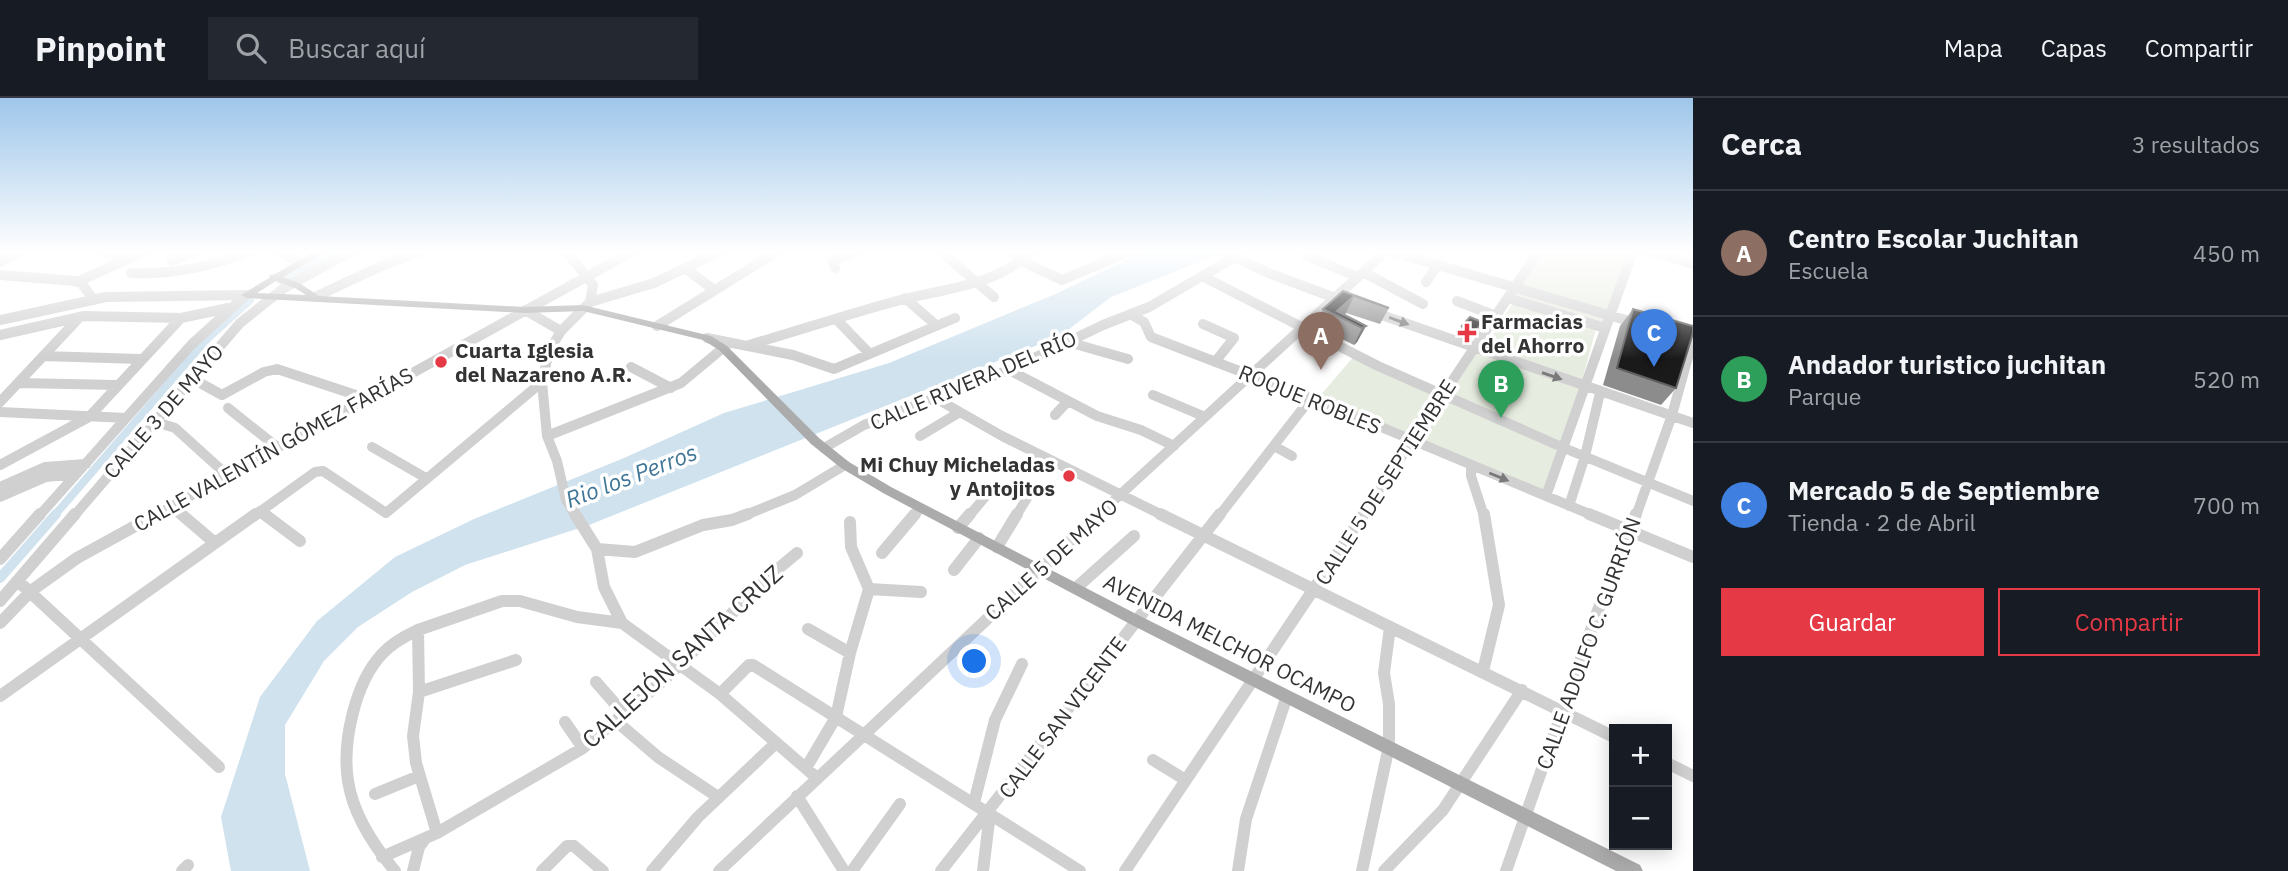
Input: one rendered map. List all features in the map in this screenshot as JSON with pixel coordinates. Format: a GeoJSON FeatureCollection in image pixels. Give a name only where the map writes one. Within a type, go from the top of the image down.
{"type":"FeatureCollection","features":[{"type":"Feature","properties":{"kind":"main road"},"geometry":{"type":"LineString","coordinates":[[246,295],[258,287]]}},
{"type":"Feature","properties":{"kind":"main road"},"geometry":{"type":"LineString","coordinates":[[297,287],[315,297]]}},
{"type":"Feature","properties":{"kind":"main road","name":"AVENIDA MELCHOR OCAMPO"},"geometry":{"type":"LineString","coordinates":[[246,295],[525,310],[586,305],[727,345],[767,393],[819,444],[845,465],[920,508],[1135,620],[1389,746],[1616,866],[1634,871]]}},
{"type":"Feature","properties":{"kind":"street"},"geometry":{"type":"LineString","coordinates":[[84,287],[94,300]]}},
{"type":"Feature","properties":{"kind":"street","name":"CALLE 3 DE MAYO"},"geometry":{"type":"LineString","coordinates":[[0,601],[240,323],[286,287]]}},
{"type":"Feature","properties":{"kind":"street"},"geometry":{"type":"LineString","coordinates":[[315,297],[337,287]]}},
{"type":"Feature","properties":{"kind":"street","name":"CALLE VALENTÍN GÓMEZ FARÍAS"},"geometry":{"type":"LineString","coordinates":[[0,623],[32,591],[63,566],[566,287]]}},
{"type":"Feature","properties":{"kind":"street"},"geometry":{"type":"LineString","coordinates":[[592,287],[586,305],[561,331],[545,360],[542,382],[547,436],[557,461],[566,500],[597,549],[604,587],[622,623]]}},
{"type":"Feature","properties":{"kind":"street"},"geometry":{"type":"LineString","coordinates":[[586,305],[644,287]]}},
{"type":"Feature","properties":{"kind":"street"},"geometry":{"type":"LineString","coordinates":[[657,326],[717,287]]}},
{"type":"Feature","properties":{"kind":"street"},"geometry":{"type":"LineString","coordinates":[[749,345],[905,298],[962,287]]}},
{"type":"Feature","properties":{"kind":"street"},"geometry":{"type":"LineString","coordinates":[[982,287],[993,297]]}},
{"type":"Feature","properties":{"kind":"street","name":"CALLE RIVERA DEL RÍO"},"geometry":{"type":"LineString","coordinates":[[819,444],[1009,370],[1184,287]]}},
{"type":"Feature","properties":{"kind":"street"},"geometry":{"type":"LineString","coordinates":[[1223,287],[1301,328],[1442,394],[1693,501]]}},
{"type":"Feature","properties":{"kind":"street"},"geometry":{"type":"LineString","coordinates":[[1306,287],[1348,302]]}},
{"type":"Feature","properties":{"kind":"street","name":"CALLE 5 DE MAYO"},"geometry":{"type":"LineString","coordinates":[[719,871],[863,732],[1174,446],[1203,416],[1347,287]]}},
{"type":"Feature","properties":{"kind":"street"},"geometry":{"type":"LineString","coordinates":[[1387,287],[1423,304]]}},
{"type":"Feature","properties":{"kind":"street"},"geometry":{"type":"LineString","coordinates":[[1516,287],[1646,325]]}},
{"type":"Feature","properties":{"kind":"street","name":"CALLE 5 DE SEPTIEMBRE"},"geometry":{"type":"LineString","coordinates":[[1125,871],[1516,287]]}},
{"type":"Feature","properties":{"kind":"street"},"geometry":{"type":"LineString","coordinates":[[1546,496],[1620,287]]}},
{"type":"Feature","properties":{"kind":"street"},"geometry":{"type":"LineString","coordinates":[[0,320],[94,300],[137,295],[246,295]]}},
{"type":"Feature","properties":{"kind":"street"},"geometry":{"type":"LineString","coordinates":[[0,559],[192,344],[246,295]]}},
{"type":"Feature","properties":{"kind":"street"},"geometry":{"type":"LineString","coordinates":[[905,298],[936,325]]}},
{"type":"Feature","properties":{"kind":"street"},"geometry":{"type":"LineString","coordinates":[[1508,298],[1605,328]]}},
{"type":"Feature","properties":{"kind":"street"},"geometry":{"type":"LineString","coordinates":[[1457,301],[1496,316]]}},
{"type":"Feature","properties":{"kind":"street"},"geometry":{"type":"LineString","coordinates":[[0,335],[79,318],[181,318],[231,307]]}},
{"type":"Feature","properties":{"kind":"street"},"geometry":{"type":"LineString","coordinates":[[1360,307],[1600,393],[1693,423]]}},
{"type":"Feature","properties":{"kind":"street"},"geometry":{"type":"LineString","coordinates":[[525,310],[561,331]]}},
{"type":"Feature","properties":{"kind":"street"},"geometry":{"type":"LineString","coordinates":[[867,310],[877,320]]}},
{"type":"Feature","properties":{"kind":"street","name":"ROQUE ROBLES"},"geometry":{"type":"LineString","coordinates":[[1130,314],[1144,322],[1151,337],[1311,398],[1693,557]]}},
{"type":"Feature","properties":{"kind":"street"},"geometry":{"type":"LineString","coordinates":[[0,402],[79,318]]}},
{"type":"Feature","properties":{"kind":"street"},"geometry":{"type":"LineString","coordinates":[[0,465],[89,416],[181,318]]}},
{"type":"Feature","properties":{"kind":"street"},"geometry":{"type":"LineString","coordinates":[[547,436],[671,388],[688,378],[727,345],[749,345],[793,355],[834,369],[868,352],[955,318]]}},
{"type":"Feature","properties":{"kind":"street"},"geometry":{"type":"LineString","coordinates":[[835,319],[868,352]]}},
{"type":"Feature","properties":{"kind":"street"},"geometry":{"type":"LineString","coordinates":[[1203,324],[1234,338],[1214,362]]}},
{"type":"Feature","properties":{"kind":"street"},"geometry":{"type":"LineString","coordinates":[[1681,335],[1693,339]]}},
{"type":"Feature","properties":{"kind":"street","name":"CALLE ADOLFO C. GURRIÓN"},"geometry":{"type":"LineString","coordinates":[[1506,871],[1564,712],[1574,673],[1649,482],[1672,415],[1693,339]]}},
{"type":"Feature","properties":{"kind":"street"},"geometry":{"type":"LineString","coordinates":[[1068,342],[1128,359]]}},
{"type":"Feature","properties":{"kind":"street"},"geometry":{"type":"LineString","coordinates":[[43,356],[140,359]]}},
{"type":"Feature","properties":{"kind":"street"},"geometry":{"type":"LineString","coordinates":[[631,367],[671,388]]}},
{"type":"Feature","properties":{"kind":"street"},"geometry":{"type":"LineString","coordinates":[[191,378],[222,395],[264,372],[276,369],[365,398]]}},
{"type":"Feature","properties":{"kind":"street"},"geometry":{"type":"LineString","coordinates":[[1009,370],[1097,416],[1141,430],[1174,446]]}},
{"type":"Feature","properties":{"kind":"street"},"geometry":{"type":"LineString","coordinates":[[0,696],[315,472],[323,471],[386,513],[542,382]]}},
{"type":"Feature","properties":{"kind":"street"},"geometry":{"type":"LineString","coordinates":[[20,383],[116,386]]}},
{"type":"Feature","properties":{"kind":"street"},"geometry":{"type":"LineString","coordinates":[[1569,506],[1585,456],[1600,393]]}},
{"type":"Feature","properties":{"kind":"street"},"geometry":{"type":"LineString","coordinates":[[1153,395],[1203,416]]}},
{"type":"Feature","properties":{"kind":"street","name":"CALLE SAN VICENTE"},"geometry":{"type":"LineString","coordinates":[[942,871],[990,813],[1135,620],[1311,398]]}},
{"type":"Feature","properties":{"kind":"street"},"geometry":{"type":"LineString","coordinates":[[937,399],[1002,436],[1609,734]]}},
{"type":"Feature","properties":{"kind":"street"},"geometry":{"type":"LineString","coordinates":[[1055,415],[1068,401]]}},
{"type":"Feature","properties":{"kind":"street"},"geometry":{"type":"LineString","coordinates":[[228,408],[277,447]]}},
{"type":"Feature","properties":{"kind":"street"},"geometry":{"type":"LineString","coordinates":[[0,412],[126,418]]}},
{"type":"Feature","properties":{"kind":"street"},"geometry":{"type":"LineString","coordinates":[[920,436],[960,412]]}},
{"type":"Feature","properties":{"kind":"street"},"geometry":{"type":"LineString","coordinates":[[153,421],[175,428],[227,475]]}},
{"type":"Feature","properties":{"kind":"street"},"geometry":{"type":"LineString","coordinates":[[1274,446],[1292,456]]}},
{"type":"Feature","properties":{"kind":"street"},"geometry":{"type":"LineString","coordinates":[[372,447],[426,478]]}},
{"type":"Feature","properties":{"kind":"street"},"geometry":{"type":"LineString","coordinates":[[0,454],[16,457]]}},
{"type":"Feature","properties":{"kind":"street"},"geometry":{"type":"LineString","coordinates":[[0,487],[45,467],[86,464]]}},
{"type":"Feature","properties":{"kind":"street"},"geometry":{"type":"LineString","coordinates":[[597,549],[635,552],[704,525],[732,520],[795,495],[845,465]]}},
{"type":"Feature","properties":{"kind":"street"},"geometry":{"type":"LineString","coordinates":[[1471,466],[1471,476],[1484,514],[1499,605],[1483,671]]}},
{"type":"Feature","properties":{"kind":"street"},"geometry":{"type":"LineString","coordinates":[[0,497],[39,478],[76,474]]}},
{"type":"Feature","properties":{"kind":"street"},"geometry":{"type":"LineString","coordinates":[[997,547],[1032,490]]}},
{"type":"Feature","properties":{"kind":"street"},"geometry":{"type":"LineString","coordinates":[[958,528],[990,491]]}},
{"type":"Feature","properties":{"kind":"street"},"geometry":{"type":"LineString","coordinates":[[172,506],[215,543]]}},
{"type":"Feature","properties":{"kind":"street"},"geometry":{"type":"LineString","coordinates":[[882,552],[920,508]]}},
{"type":"Feature","properties":{"kind":"street"},"geometry":{"type":"LineString","coordinates":[[260,511],[300,541]]}},
{"type":"Feature","properties":{"kind":"street"},"geometry":{"type":"LineString","coordinates":[[806,768],[836,717],[850,653],[869,589],[851,547],[850,522]]}},
{"type":"Feature","properties":{"kind":"street"},"geometry":{"type":"LineString","coordinates":[[1076,588],[1134,536]]}},
{"type":"Feature","properties":{"kind":"street"},"geometry":{"type":"LineString","coordinates":[[954,570],[979,538]]}},
{"type":"Feature","properties":{"kind":"street","name":"CALLEJÓN SANTA CRUZ"},"geometry":{"type":"LineString","coordinates":[[382,857],[431,836],[583,748],[681,663],[797,553]]}},
{"type":"Feature","properties":{"kind":"street"},"geometry":{"type":"LineString","coordinates":[[18,580],[219,767]]}},
{"type":"Feature","properties":{"kind":"street"},"geometry":{"type":"LineString","coordinates":[[869,589],[921,592]]}},
{"type":"Feature","properties":{"kind":"street"},"geometry":{"type":"LineString","coordinates":[[395,871],[382,857],[362,818],[348,782],[349,731],[366,684],[380,658],[401,639],[418,630],[502,601],[520,601],[577,617],[622,623],[681,663],[817,778]]}},
{"type":"Feature","properties":{"kind":"street"},"geometry":{"type":"LineString","coordinates":[[1362,871],[1389,746],[1389,704],[1384,673],[1390,627]]}},
{"type":"Feature","properties":{"kind":"street"},"geometry":{"type":"LineString","coordinates":[[808,629],[850,653]]}},
{"type":"Feature","properties":{"kind":"street"},"geometry":{"type":"LineString","coordinates":[[413,871],[419,847],[431,836],[413,736],[419,692],[418,630]]}},
{"type":"Feature","properties":{"kind":"street"},"geometry":{"type":"LineString","coordinates":[[419,692],[516,660]]}},
{"type":"Feature","properties":{"kind":"street"},"geometry":{"type":"LineString","coordinates":[[974,803],[995,720],[1023,664]]}},
{"type":"Feature","properties":{"kind":"street"},"geometry":{"type":"LineString","coordinates":[[720,694],[749,665],[753,665],[1080,871]]}},
{"type":"Feature","properties":{"kind":"street"},"geometry":{"type":"LineString","coordinates":[[596,682],[620,718],[658,757],[718,797]]}},
{"type":"Feature","properties":{"kind":"street"},"geometry":{"type":"LineString","coordinates":[[1384,871],[1444,810],[1458,784],[1522,690]]}},
{"type":"Feature","properties":{"kind":"street"},"geometry":{"type":"LineString","coordinates":[[1238,871],[1246,819],[1287,696]]}},
{"type":"Feature","properties":{"kind":"street"},"geometry":{"type":"LineString","coordinates":[[565,722],[583,748]]}},
{"type":"Feature","properties":{"kind":"street"},"geometry":{"type":"LineString","coordinates":[[652,871],[718,797],[776,743]]}},
{"type":"Feature","properties":{"kind":"street"},"geometry":{"type":"LineString","coordinates":[[1153,760],[1185,779]]}},
{"type":"Feature","properties":{"kind":"street"},"geometry":{"type":"LineString","coordinates":[[1672,766],[1693,776]]}},
{"type":"Feature","properties":{"kind":"street"},"geometry":{"type":"LineString","coordinates":[[374,794],[419,776]]}},
{"type":"Feature","properties":{"kind":"street"},"geometry":{"type":"LineString","coordinates":[[797,796],[844,871]]}},
{"type":"Feature","properties":{"kind":"street"},"geometry":{"type":"LineString","coordinates":[[852,871],[900,804]]}},
{"type":"Feature","properties":{"kind":"street"},"geometry":{"type":"LineString","coordinates":[[983,871],[990,813]]}},
{"type":"Feature","properties":{"kind":"street"},"geometry":{"type":"LineString","coordinates":[[542,871],[567,846],[574,846],[603,871]]}},
{"type":"Feature","properties":{"kind":"shaded area"},"geometry":{"type":"Polygon","coordinates":[[[1515,287],[1620,287],[1605,328],[1508,298],[1515,287]]]}},
{"type":"Feature","properties":{"kind":"shaded area"},"geometry":{"type":"Polygon","coordinates":[[[1513,303],[1596,329],[1581,384],[1484,349],[1513,303]]]}},
{"type":"Feature","properties":{"kind":"shaded area"},"geometry":{"type":"Polygon","coordinates":[[[1474,349],[1584,387],[1546,496],[1319,397],[1355,355],[1441,394],[1474,349]]]}},
{"type":"Feature","properties":{"kind":"water","name":"Rio los Perros"},"geometry":{"type":"Polygon","coordinates":[[[1070,287],[1136,287],[1111,297],[1060,336],[589,525],[465,565],[412,592],[358,627],[324,661],[285,725],[285,774],[310,871],[231,871],[221,817],[260,697],[317,621],[395,557],[474,519],[624,458],[724,413],[889,363],[1070,287]]]}},
{"type":"Feature","properties":{"kind":"building"},"geometry":{"type":"Polygon","coordinates":[[[1343,291],[1389,308],[1354,296],[1337,311],[1366,326],[1362,328],[1323,309],[1343,291]]]}},
{"type":"Feature","properties":{"kind":"building"},"geometry":{"type":"Polygon","coordinates":[[[1633,309],[1693,326],[1676,388],[1617,368],[1633,309]]]}},
{"type":"Feature","properties":{"kind":"building"},"geometry":{"type":"Polygon","coordinates":[[[1470,317],[1482,322],[1475,332],[1462,326],[1470,317]]]}},
{"type":"Feature","properties":{"kind":"waterway"},"geometry":{"type":"LineString","coordinates":[[54,516],[208,338],[250,300]]}},
{"type":"Feature","properties":{"kind":"waterway"},"geometry":{"type":"LineString","coordinates":[[0,578],[56,514]]}},
{"type":"Feature","properties":{"kind":"place","name":"Farmacias del Ahorro"},"geometry":{"type":"Point","coordinates":[1467,333]}},
{"type":"Feature","properties":{"kind":"place","name":"Cuarta Iglesia del Nazareno A.R."},"geometry":{"type":"Point","coordinates":[441,362]}},
{"type":"Feature","properties":{"kind":"place","name":"Mercado 5 de Septiembre"},"geometry":{"type":"Point","coordinates":[1654,367]}},
{"type":"Feature","properties":{"kind":"place","name":"Centro Escolar Juchitan"},"geometry":{"type":"Point","coordinates":[1321,370]}},
{"type":"Feature","properties":{"kind":"place","name":"Andador turistico juchitan"},"geometry":{"type":"Point","coordinates":[1501,418]}},
{"type":"Feature","properties":{"kind":"place","name":"Mi Chuy Micheladas y Antojitos"},"geometry":{"type":"Point","coordinates":[1069,476]}}]}
